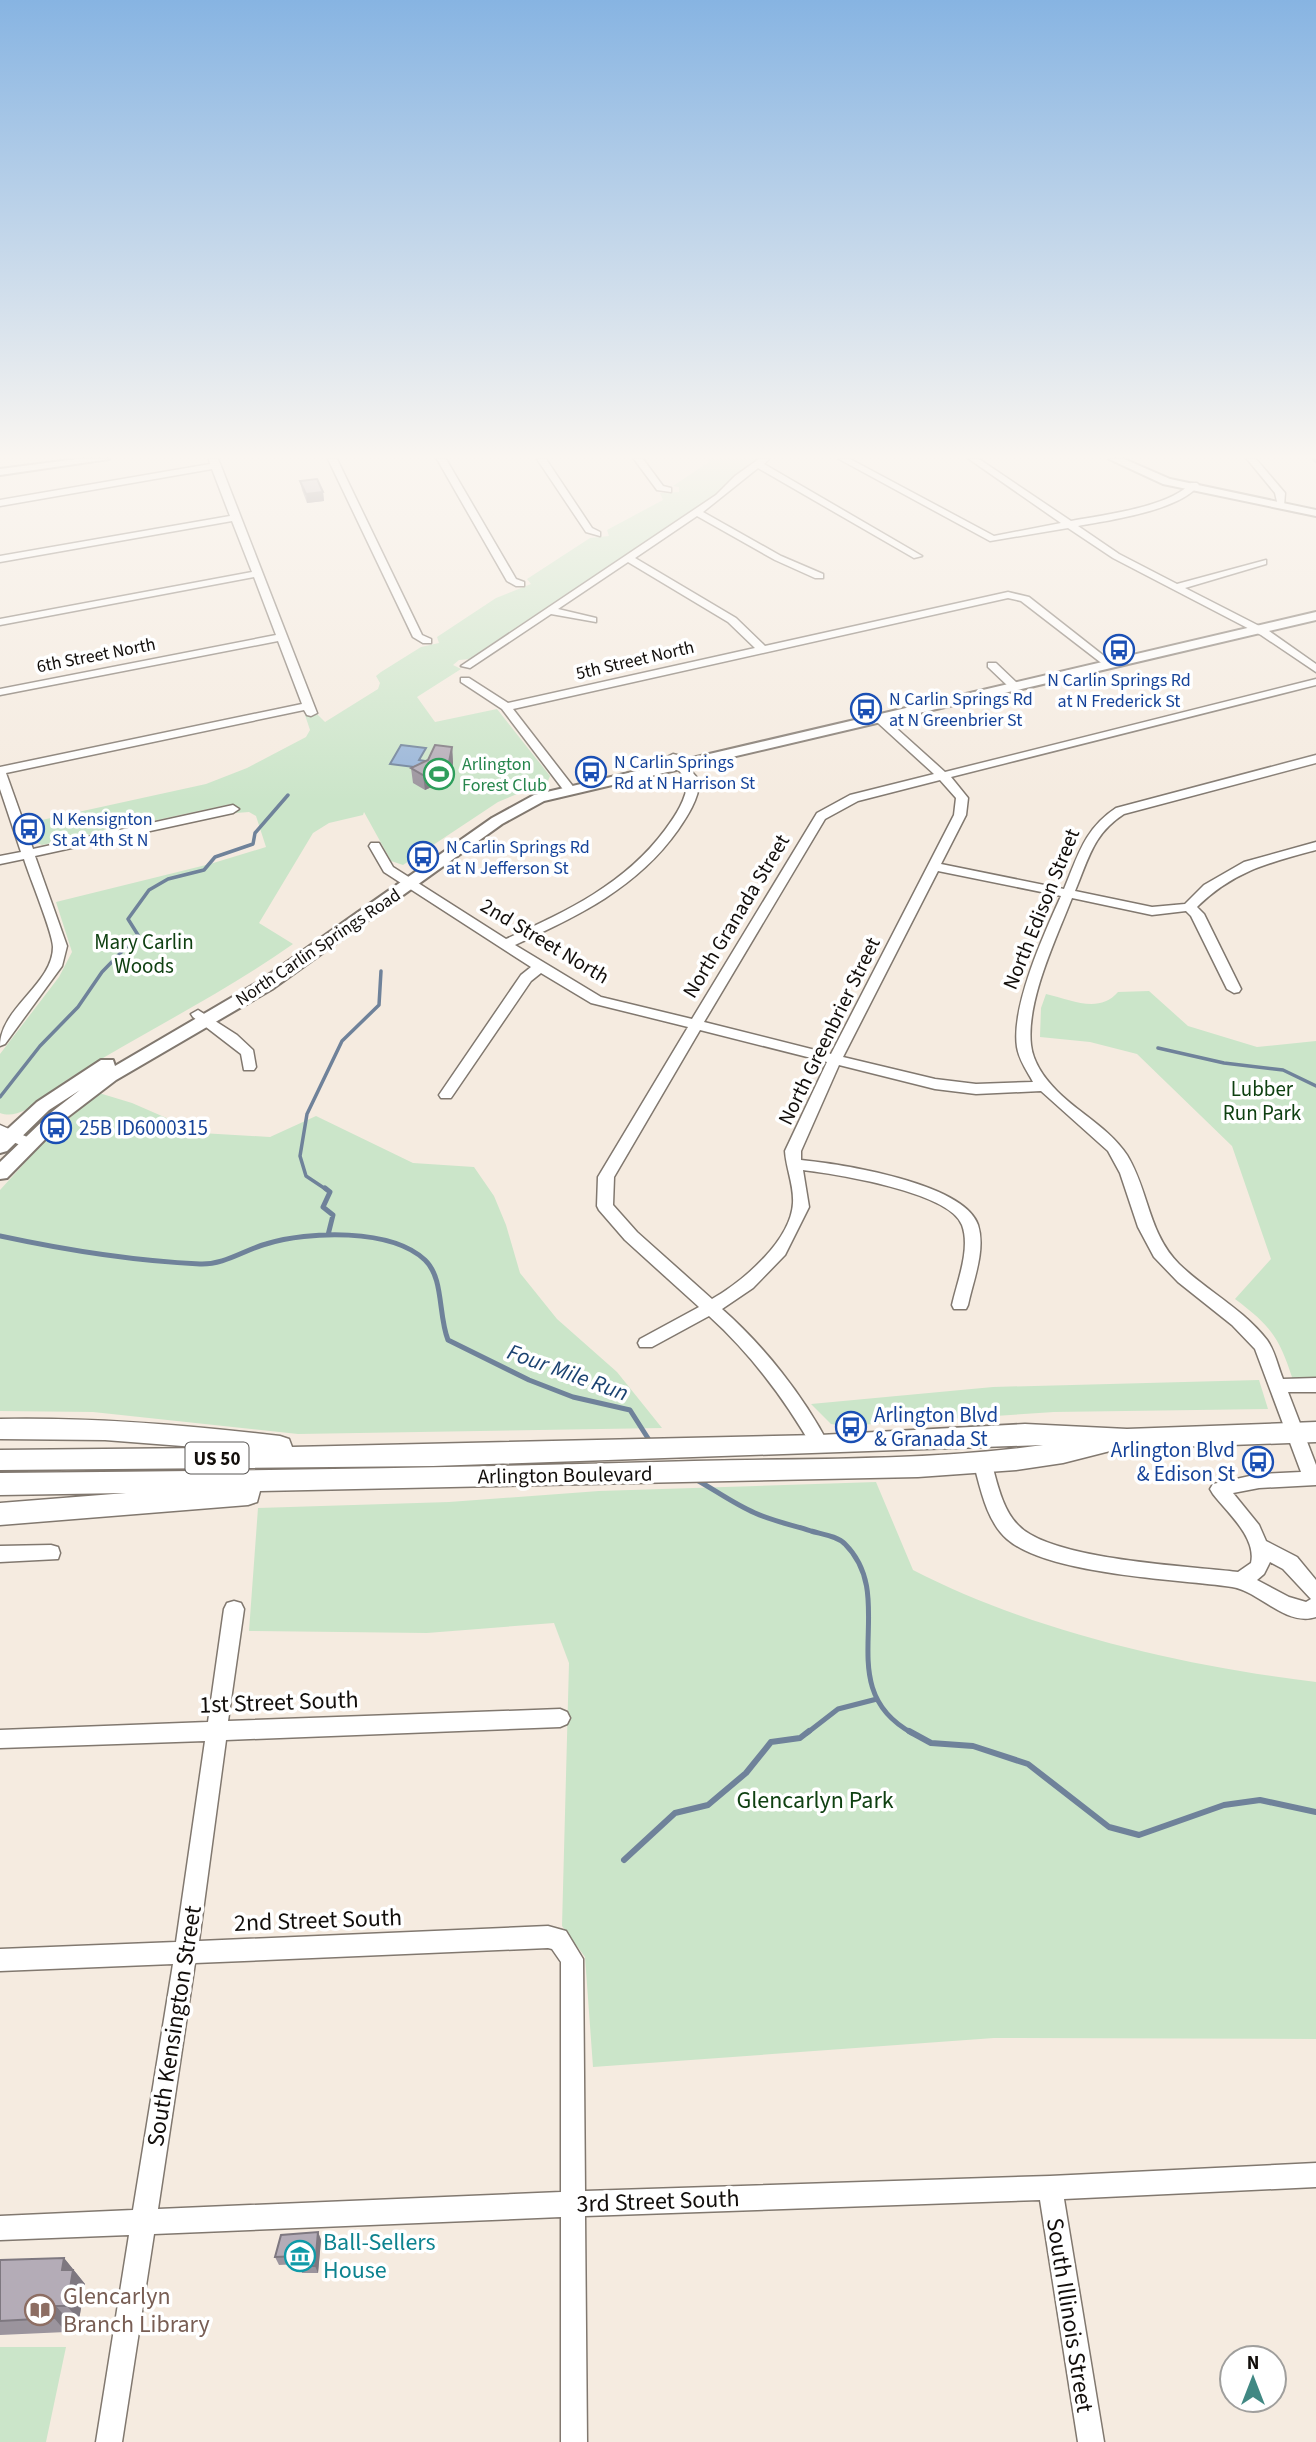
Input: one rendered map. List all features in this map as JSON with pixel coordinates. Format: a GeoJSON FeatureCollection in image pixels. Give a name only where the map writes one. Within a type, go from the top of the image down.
{"type":"FeatureCollection","features":[{"type":"Feature","properties":{"kind":"highway"},"geometry":{"type":"LineString","coordinates":[[0,1429],[57,1427],[155,1432],[432,1467]]}},
{"type":"Feature","properties":{"kind":"highway","name":"Arlington Boulevard"},"geometry":{"type":"LineString","coordinates":[[0,1483],[432,1467],[545,1453],[820,1445],[1039,1434],[1127,1439],[1305,1432]]}},
{"type":"Feature","properties":{"kind":"highway","name":"Arlington Boulevard"},"geometry":{"type":"LineString","coordinates":[[0,1460],[432,1467],[581,1476],[982,1461],[1072,1452],[1127,1439]]}},
{"type":"Feature","properties":{"kind":"highway"},"geometry":{"type":"LineString","coordinates":[[0,1514],[432,1467]]}},
{"type":"Feature","properties":{"kind":"main road","name":"North Carlin Springs Road"},"geometry":{"type":"LineString","coordinates":[[1252,627],[1316,609]]}},
{"type":"Feature","properties":{"kind":"main road","name":"North Carlin Springs Road"},"geometry":{"type":"LineString","coordinates":[[4,1137],[66,1088],[266,985],[407,880],[514,810],[567,785],[1105,660],[1252,627],[1316,616]]}},
{"type":"Feature","properties":{"kind":"main road","name":"North Carlin Springs Road"},"geometry":{"type":"LineString","coordinates":[[0,1173],[74,1102],[203,1017]]}},
{"type":"Feature","properties":{"kind":"street"},"geometry":{"type":"LineString","coordinates":[[387,573],[418,637],[427,641]]}},
{"type":"Feature","properties":{"kind":"street"},"geometry":{"type":"LineString","coordinates":[[507,573],[512,581],[520,584]]}},
{"type":"Feature","properties":{"kind":"street"},"geometry":{"type":"LineString","coordinates":[[466,666],[605,573]]}},
{"type":"Feature","properties":{"kind":"street"},"geometry":{"type":"LineString","coordinates":[[653,573],[732,620],[763,650]]}},
{"type":"Feature","properties":{"kind":"street"},"geometry":{"type":"LineString","coordinates":[[812,573],[819,576]]}},
{"type":"Feature","properties":{"kind":"street"},"geometry":{"type":"LineString","coordinates":[[1149,573],[1252,627],[1316,669]]}},
{"type":"Feature","properties":{"kind":"street"},"geometry":{"type":"LineString","coordinates":[[1177,587],[1225,573]]}},
{"type":"Feature","properties":{"kind":"street"},"geometry":{"type":"LineString","coordinates":[[0,622],[256,574],[309,710],[0,772],[60,946],[55,966],[0,1041]]}},
{"type":"Feature","properties":{"kind":"street","name":"5th Street North"},"geometry":{"type":"LineString","coordinates":[[506,707],[999,597],[1017,596],[1026,599],[1105,660]]}},
{"type":"Feature","properties":{"kind":"street"},"geometry":{"type":"LineString","coordinates":[[549,610],[592,620]]}},
{"type":"Feature","properties":{"kind":"street","name":"6th Street North"},"geometry":{"type":"LineString","coordinates":[[0,692],[280,637]]}},
{"type":"Feature","properties":{"kind":"street"},"geometry":{"type":"LineString","coordinates":[[992,665],[1010,682]]}},
{"type":"Feature","properties":{"kind":"street"},"geometry":{"type":"LineString","coordinates":[[465,680],[506,707],[567,785]]}},
{"type":"Feature","properties":{"kind":"street","name":"North Granada Street"},"geometry":{"type":"LineString","coordinates":[[820,1445],[802,1414],[742,1336],[631,1236],[605,1206],[606,1177],[821,816],[854,798],[940,774],[1316,682]]}},
{"type":"Feature","properties":{"kind":"street","name":"North Greenbrier Street"},"geometry":{"type":"LineString","coordinates":[[792,1164],[793,1151],[835,1059],[960,815],[962,798],[940,774],[874,714]]}},
{"type":"Feature","properties":{"kind":"street","name":"North Edison Street"},"geometry":{"type":"LineString","coordinates":[[1314,1478],[1305,1432],[1279,1386],[1268,1356],[1248,1328],[1173,1267],[1152,1241],[1144,1229],[1134,1187],[1121,1157],[1097,1131],[1044,1086],[1024,1047],[1025,1017],[1031,993],[1091,838],[1102,822],[1119,811],[1316,759]]}},
{"type":"Feature","properties":{"kind":"street"},"geometry":{"type":"LineString","coordinates":[[507,944],[577,913],[630,879],[663,843],[693,796],[694,781],[676,760]]}},
{"type":"Feature","properties":{"kind":"street"},"geometry":{"type":"LineString","coordinates":[[0,860],[233,809]]}},
{"type":"Feature","properties":{"kind":"street","name":"2nd Street North"},"geometry":{"type":"LineString","coordinates":[[374,846],[388,869],[596,1000],[936,1084],[975,1089],[1044,1086]]}},
{"type":"Feature","properties":{"kind":"street"},"geometry":{"type":"LineString","coordinates":[[934,866],[1152,911],[1189,907],[1209,888],[1248,865],[1316,846]]}},
{"type":"Feature","properties":{"kind":"street"},"geometry":{"type":"LineString","coordinates":[[1189,907],[1196,914],[1234,989]]}},
{"type":"Feature","properties":{"kind":"street"},"geometry":{"type":"LineString","coordinates":[[446,1095],[526,978],[540,967]]}},
{"type":"Feature","properties":{"kind":"street"},"geometry":{"type":"LineString","coordinates":[[203,1017],[248,1053],[249,1067]]}},
{"type":"Feature","properties":{"kind":"street"},"geometry":{"type":"LineString","coordinates":[[4,1137],[29,1144]]}},
{"type":"Feature","properties":{"kind":"street"},"geometry":{"type":"LineString","coordinates":[[646,1343],[686,1319],[713,1309],[765,1271],[785,1245],[802,1205],[792,1164],[818,1166],[949,1202],[970,1223],[972,1241],[960,1305]]}},
{"type":"Feature","properties":{"kind":"street"},"geometry":{"type":"LineString","coordinates":[[1279,1386],[1316,1385]]}},
{"type":"Feature","properties":{"kind":"street"},"geometry":{"type":"LineString","coordinates":[[982,1461],[1004,1521],[1026,1543],[1060,1556],[1238,1580],[1264,1590],[1298,1610],[1309,1611],[1316,1606]]}},
{"type":"Feature","properties":{"kind":"street"},"geometry":{"type":"LineString","coordinates":[[1238,1580],[1250,1576],[1262,1564],[1260,1547],[1252,1530],[1219,1489],[1259,1481],[1314,1478]]}},
{"type":"Feature","properties":{"kind":"street"},"geometry":{"type":"LineString","coordinates":[[1260,1547],[1290,1563],[1316,1593]]}},
{"type":"Feature","properties":{"kind":"street"},"geometry":{"type":"LineString","coordinates":[[0,1555],[51,1553]]}},
{"type":"Feature","properties":{"kind":"street","name":"South Kensington Street"},"geometry":{"type":"LineString","coordinates":[[109,2442],[187,1952],[234,1609]]}},
{"type":"Feature","properties":{"kind":"street","name":"1st Street South"},"geometry":{"type":"LineString","coordinates":[[0,1739],[560,1718]]}},
{"type":"Feature","properties":{"kind":"street","name":"2nd Street South"},"geometry":{"type":"LineString","coordinates":[[0,1960],[554,1938],[572,1959],[574,2204]]}},
{"type":"Feature","properties":{"kind":"street","name":"3rd Street South"},"geometry":{"type":"LineString","coordinates":[[0,2228],[574,2204],[1050,2189],[1316,2175]]}},
{"type":"Feature","properties":{"kind":"street","name":"South Illinois Street"},"geometry":{"type":"LineString","coordinates":[[1050,2189],[1091,2442]]}},
{"type":"Feature","properties":{"kind":"street"},"geometry":{"type":"LineString","coordinates":[[574,2204],[574,2442]]}},
{"type":"Feature","properties":{"kind":"green space","name":"Mary Carlin Woods"},"geometry":{"type":"Polygon","coordinates":[[[536,573],[598,573],[469,659],[459,660],[453,665],[461,669],[417,697],[435,722],[497,709],[550,776],[548,781],[498,802],[403,865],[391,861],[364,812],[363,815],[329,823],[313,833],[259,923],[293,944],[239,979],[73,1076],[29,1108],[19,1113],[0,1113],[0,1054],[59,977],[72,952],[56,902],[210,864],[266,847],[256,816],[249,812],[236,813],[231,804],[42,845],[34,842],[28,823],[206,784],[247,768],[306,737],[310,730],[305,715],[317,714],[325,722],[378,689],[380,683],[376,676],[381,672],[421,647],[439,643],[437,637],[496,598],[531,584],[527,579],[536,573]]]}},
{"type":"Feature","properties":{"kind":"green space","name":"Lubber Run Park"},"geometry":{"type":"Polygon","coordinates":[[[1149,991],[1188,1026],[1257,1047],[1316,1041],[1316,1379],[1293,1380],[1283,1353],[1272,1334],[1235,1299],[1271,1259],[1232,1146],[1137,1054],[1090,1042],[1040,1037],[1041,1008],[1046,994],[1094,1004],[1111,999],[1118,992],[1149,991]]]}},
{"type":"Feature","properties":{"kind":"green space"},"geometry":{"type":"Polygon","coordinates":[[[99,1093],[132,1103],[201,1133],[270,1137],[316,1116],[413,1163],[474,1167],[494,1196],[520,1273],[557,1319],[617,1372],[662,1428],[298,1434],[93,1412],[0,1411],[0,1190],[53,1132],[99,1093]]]}},
{"type":"Feature","properties":{"kind":"green space"},"geometry":{"type":"Polygon","coordinates":[[[1259,1380],[1268,1409],[1054,1412],[843,1426],[831,1424],[811,1404],[993,1387],[1259,1380]]]}},
{"type":"Feature","properties":{"kind":"green space","name":"Glencarlyn Park"},"geometry":{"type":"Polygon","coordinates":[[[876,1482],[913,1570],[959,1592],[1007,1611],[1109,1643],[1214,1666],[1316,1682],[1316,2039],[994,2038],[593,2067],[585,1957],[562,1926],[569,1663],[554,1623],[427,1633],[249,1631],[258,1508],[449,1502],[599,1491],[876,1482]]]}},
{"type":"Feature","properties":{"kind":"green space"},"geometry":{"type":"Polygon","coordinates":[[[0,2347],[66,2347],[46,2442],[0,2442],[0,2347]]]}},
{"type":"Feature","properties":{"kind":"water"},"geometry":{"type":"Polygon","coordinates":[[[401,745],[426,748],[419,760],[431,762],[414,767],[390,764],[401,745]]]}},
{"type":"Feature","properties":{"kind":"building"},"geometry":{"type":"Polygon","coordinates":[[[435,745],[452,747],[449,762],[423,775],[411,768],[428,760],[435,745]]]}},
{"type":"Feature","properties":{"kind":"building","name":"Ball-Sellers House"},"geometry":{"type":"Polygon","coordinates":[[[318,2232],[315,2266],[299,2266],[300,2256],[275,2257],[281,2235],[318,2232]]]}},
{"type":"Feature","properties":{"kind":"building","name":"Glencarlyn Branch Library"},"geometry":{"type":"Polygon","coordinates":[[[64,2258],[62,2270],[73,2270],[67,2306],[56,2306],[54,2318],[0,2321],[0,2260],[64,2258]]]}},
{"type":"Feature","properties":{"kind":"waterway"},"geometry":{"type":"LineString","coordinates":[[0,1097],[40,1046],[78,1007],[102,972],[138,935],[128,919],[149,890],[168,879],[204,870],[215,857],[253,844],[255,833],[288,795]]}},
{"type":"Feature","properties":{"kind":"waterway"},"geometry":{"type":"LineString","coordinates":[[327,1190],[306,1176],[300,1156],[307,1114],[342,1041],[379,1005],[381,971]]}},
{"type":"Feature","properties":{"kind":"waterway"},"geometry":{"type":"LineString","coordinates":[[1158,1048],[1224,1063],[1283,1070],[1316,1086]]}},
{"type":"Feature","properties":{"kind":"waterway"},"geometry":{"type":"LineString","coordinates":[[325,1188],[330,1192],[323,1207],[333,1215],[328,1235]]}},
{"type":"Feature","properties":{"kind":"waterway","name":"Four Mile Run"},"geometry":{"type":"LineString","coordinates":[[0,1236],[100,1254],[209,1264],[266,1244],[328,1235]]}},
{"type":"Feature","properties":{"kind":"waterway","name":"Four Mile Run"},"geometry":{"type":"LineString","coordinates":[[328,1235],[371,1237],[410,1250],[425,1260],[435,1277],[448,1340],[529,1380],[573,1397],[630,1410],[651,1443]]}},
{"type":"Feature","properties":{"kind":"waterway","name":"Four Mile Run"},"geometry":{"type":"LineString","coordinates":[[695,1479],[755,1513],[834,1537],[845,1544],[861,1566],[867,1591],[869,1668],[874,1692],[887,1714],[910,1732]]}},
{"type":"Feature","properties":{"kind":"waterway"},"geometry":{"type":"LineString","coordinates":[[807,1733],[838,1709],[877,1699]]}},
{"type":"Feature","properties":{"kind":"waterway"},"geometry":{"type":"LineString","coordinates":[[624,1860],[675,1813],[708,1805],[746,1773],[771,1742],[800,1738],[809,1731]]}},
{"type":"Feature","properties":{"kind":"waterway","name":"Four Mile Run"},"geometry":{"type":"LineString","coordinates":[[910,1732],[931,1743],[973,1746],[1028,1764],[1109,1827],[1139,1835],[1224,1805],[1260,1800],[1316,1812]]}},
{"type":"Feature","properties":{"kind":"place","name":"N Carlin Springs Rd at N Frederick St"},"geometry":{"type":"Point","coordinates":[1119,650]}},
{"type":"Feature","properties":{"kind":"place","name":"N Carlin Springs Rd at N Greenbrier St"},"geometry":{"type":"Point","coordinates":[866,709]}},
{"type":"Feature","properties":{"kind":"place","name":"N Carlin Springs Rd at N Harrison St"},"geometry":{"type":"Point","coordinates":[591,772]}},
{"type":"Feature","properties":{"kind":"place","name":"Arlington Forest Club"},"geometry":{"type":"Point","coordinates":[439,774]}},
{"type":"Feature","properties":{"kind":"place","name":"N Kensignton St at 4th St N"},"geometry":{"type":"Point","coordinates":[29,829]}},
{"type":"Feature","properties":{"kind":"place","name":"N Carlin Springs Rd at N Jefferson St"},"geometry":{"type":"Point","coordinates":[423,857]}},
{"type":"Feature","properties":{"kind":"place","name":"25B ID6000315"},"geometry":{"type":"Point","coordinates":[56,1128]}},
{"type":"Feature","properties":{"kind":"place","name":"Arlington Blvd & Granada St"},"geometry":{"type":"Point","coordinates":[851,1427]}},
{"type":"Feature","properties":{"kind":"place","name":"Arlington Blvd & Edison St"},"geometry":{"type":"Point","coordinates":[1258,1462]}},
{"type":"Feature","properties":{"kind":"place","name":"Ball-Sellers House"},"geometry":{"type":"Point","coordinates":[300,2256]}},
{"type":"Feature","properties":{"kind":"place","name":"Glencarlyn Branch Library"},"geometry":{"type":"Point","coordinates":[40,2310]}}]}
